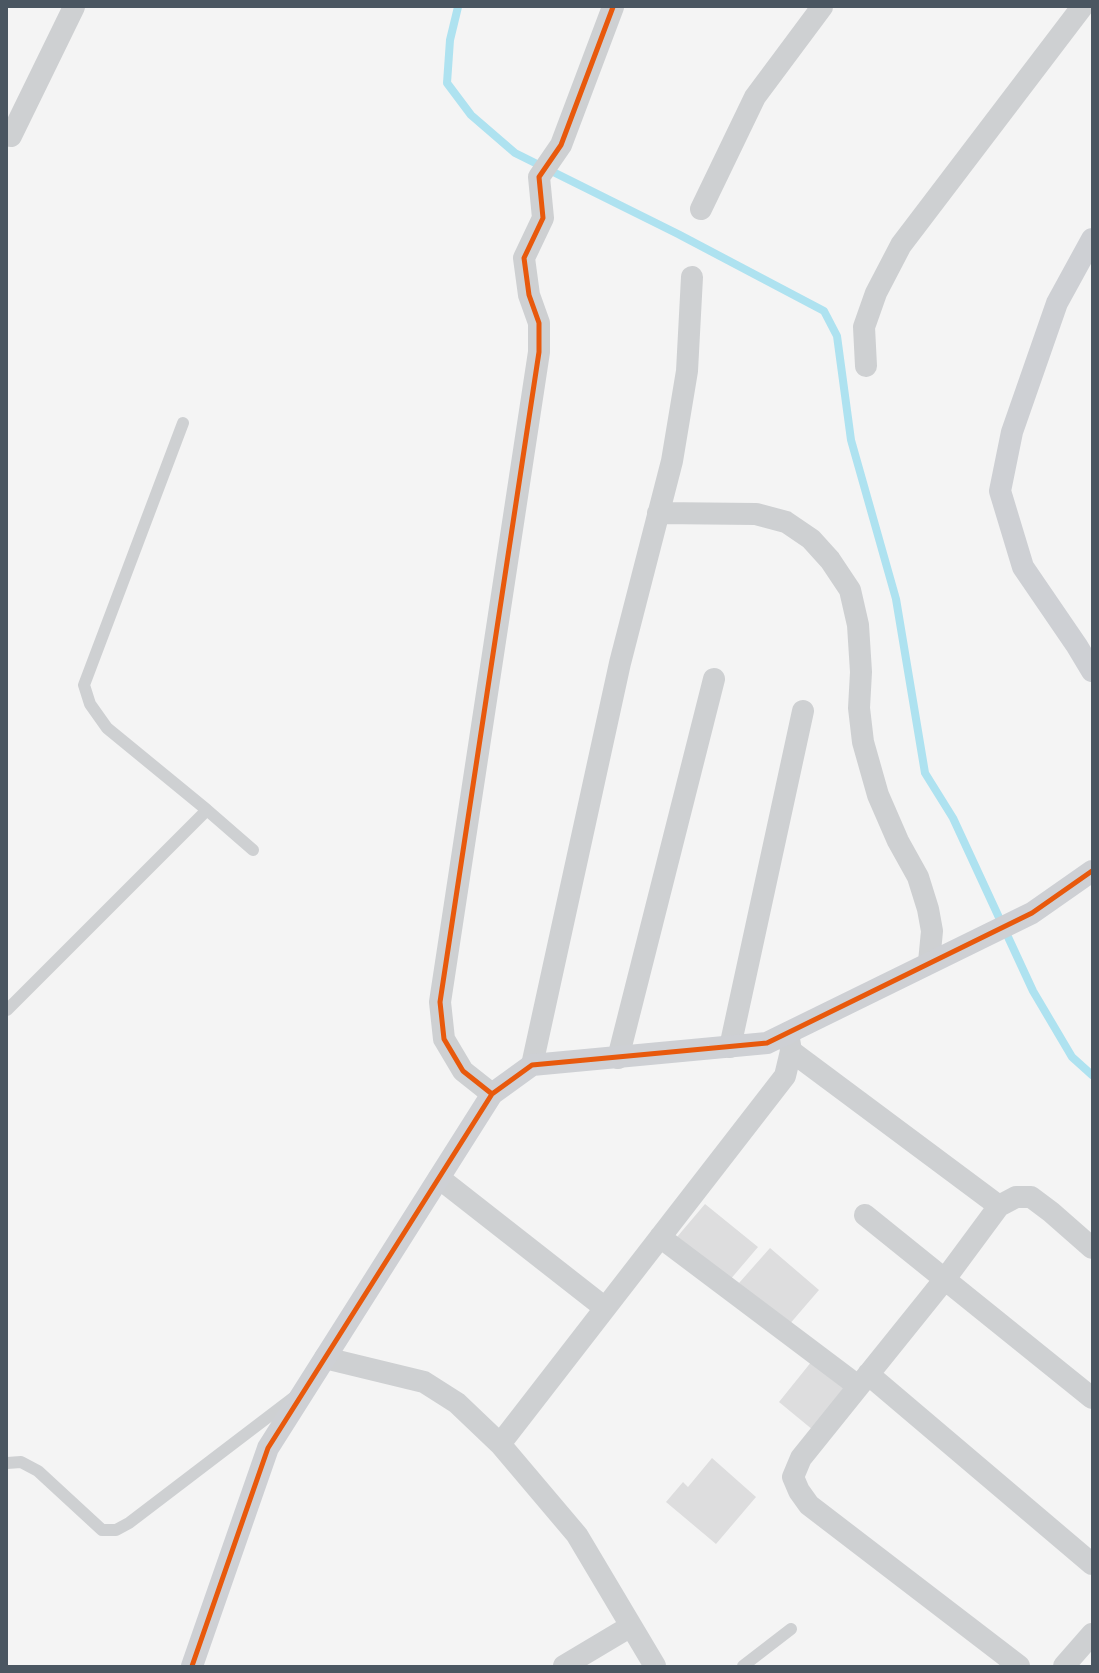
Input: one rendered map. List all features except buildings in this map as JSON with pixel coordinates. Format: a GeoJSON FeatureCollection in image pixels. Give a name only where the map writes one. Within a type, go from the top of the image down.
{"type":"FeatureCollection","features":[{"type":"Feature","properties":{"kind":"street"},"geometry":{"type":"LineString","coordinates":[[11,136],[74,7]]}},
{"type":"Feature","properties":{"kind":"street"},"geometry":{"type":"LineString","coordinates":[[492,1094],[463,1071],[444,1039],[440,1002],[539,352],[539,323],[529,295],[524,258],[543,218],[539,177],[561,145],[613,7]]}},
{"type":"Feature","properties":{"kind":"street"},"geometry":{"type":"LineString","coordinates":[[701,209],[755,97],[822,7]]}},
{"type":"Feature","properties":{"kind":"street"},"geometry":{"type":"LineString","coordinates":[[866,366],[864,327],[876,293],[901,245],[1082,7]]}},
{"type":"Feature","properties":{"kind":"street"},"geometry":{"type":"LineString","coordinates":[[1092,239],[1057,303],[1012,432],[1000,491],[1023,567],[1077,646],[1092,671]]}},
{"type":"Feature","properties":{"kind":"street"},"geometry":{"type":"LineString","coordinates":[[532,1065],[620,663],[672,461],[687,371],[692,277]]}},
{"type":"Feature","properties":{"kind":"street"},"geometry":{"type":"LineString","coordinates":[[658,513],[756,514],[786,522],[811,539],[830,560],[850,590],[858,625],[861,672],[859,708],[863,742],[878,795],[898,841],[918,878],[928,908],[938,958]]}},
{"type":"Feature","properties":{"kind":"street"},"geometry":{"type":"LineString","coordinates":[[618,1058],[714,679]]}},
{"type":"Feature","properties":{"kind":"street"},"geometry":{"type":"LineString","coordinates":[[730,1047],[803,711]]}},
{"type":"Feature","properties":{"kind":"street"},"geometry":{"type":"LineString","coordinates":[[192,1666],[268,1448],[492,1094],[532,1065],[790,1042],[938,958],[1032,913],[1092,871]]}},
{"type":"Feature","properties":{"kind":"street"},"geometry":{"type":"LineString","coordinates":[[790,1042],[999,1206]]}},
{"type":"Feature","properties":{"kind":"street"},"geometry":{"type":"LineString","coordinates":[[500,1444],[785,1076],[790,1042]]}},
{"type":"Feature","properties":{"kind":"street"},"geometry":{"type":"LineString","coordinates":[[439,1178],[605,1308]]}},
{"type":"Feature","properties":{"kind":"street"},"geometry":{"type":"LineString","coordinates":[[1019,1666],[809,1506],[798,1491],[794,1477],[802,1458],[945,1278],[999,1206],[1016,1197],[1031,1198],[1051,1212],[1092,1248]]}},
{"type":"Feature","properties":{"kind":"street"},"geometry":{"type":"LineString","coordinates":[[865,1215],[1092,1398]]}},
{"type":"Feature","properties":{"kind":"street"},"geometry":{"type":"LineString","coordinates":[[660,1237],[863,1380],[1092,1564]]}},
{"type":"Feature","properties":{"kind":"street"},"geometry":{"type":"LineString","coordinates":[[325,1358],[424,1382],[457,1403],[500,1444],[577,1535],[655,1666]]}},
{"type":"Feature","properties":{"kind":"street"},"geometry":{"type":"LineString","coordinates":[[564,1666],[631,1626]]}},
{"type":"Feature","properties":{"kind":"street"},"geometry":{"type":"LineString","coordinates":[[1064,1666],[1092,1634]]}},
{"type":"Feature","properties":{"kind":"lane"},"geometry":{"type":"LineString","coordinates":[[183,422],[84,685],[90,704],[106,728],[207,810],[253,850]]}},
{"type":"Feature","properties":{"kind":"lane"},"geometry":{"type":"LineString","coordinates":[[7,1010],[207,810]]}},
{"type":"Feature","properties":{"kind":"lane"},"geometry":{"type":"LineString","coordinates":[[7,1463],[20,1462],[38,1471],[102,1530],[116,1530],[128,1523],[305,1388]]}},
{"type":"Feature","properties":{"kind":"lane"},"geometry":{"type":"LineString","coordinates":[[743,1666],[791,1629]]}},
{"type":"Feature","properties":{"kind":"waterway"},"geometry":{"type":"LineString","coordinates":[[458,7],[450,40],[447,83],[471,115],[515,153],[678,234],[824,311],[837,336],[851,440],[896,599],[925,773],[953,818],[1033,991],[1072,1057],[1092,1075]]}},
{"type":"Feature","properties":{"kind":"cycle path"},"geometry":{"type":"LineString","coordinates":[[492,1094],[463,1071],[444,1039],[440,1002],[539,352],[539,323],[529,295],[524,258],[543,218],[539,177],[561,145],[613,7]]}},
{"type":"Feature","properties":{"kind":"cycle path"},"geometry":{"type":"LineString","coordinates":[[192,1666],[268,1448],[492,1094],[532,1065],[767,1043],[1032,913],[1092,871]]}}]}
